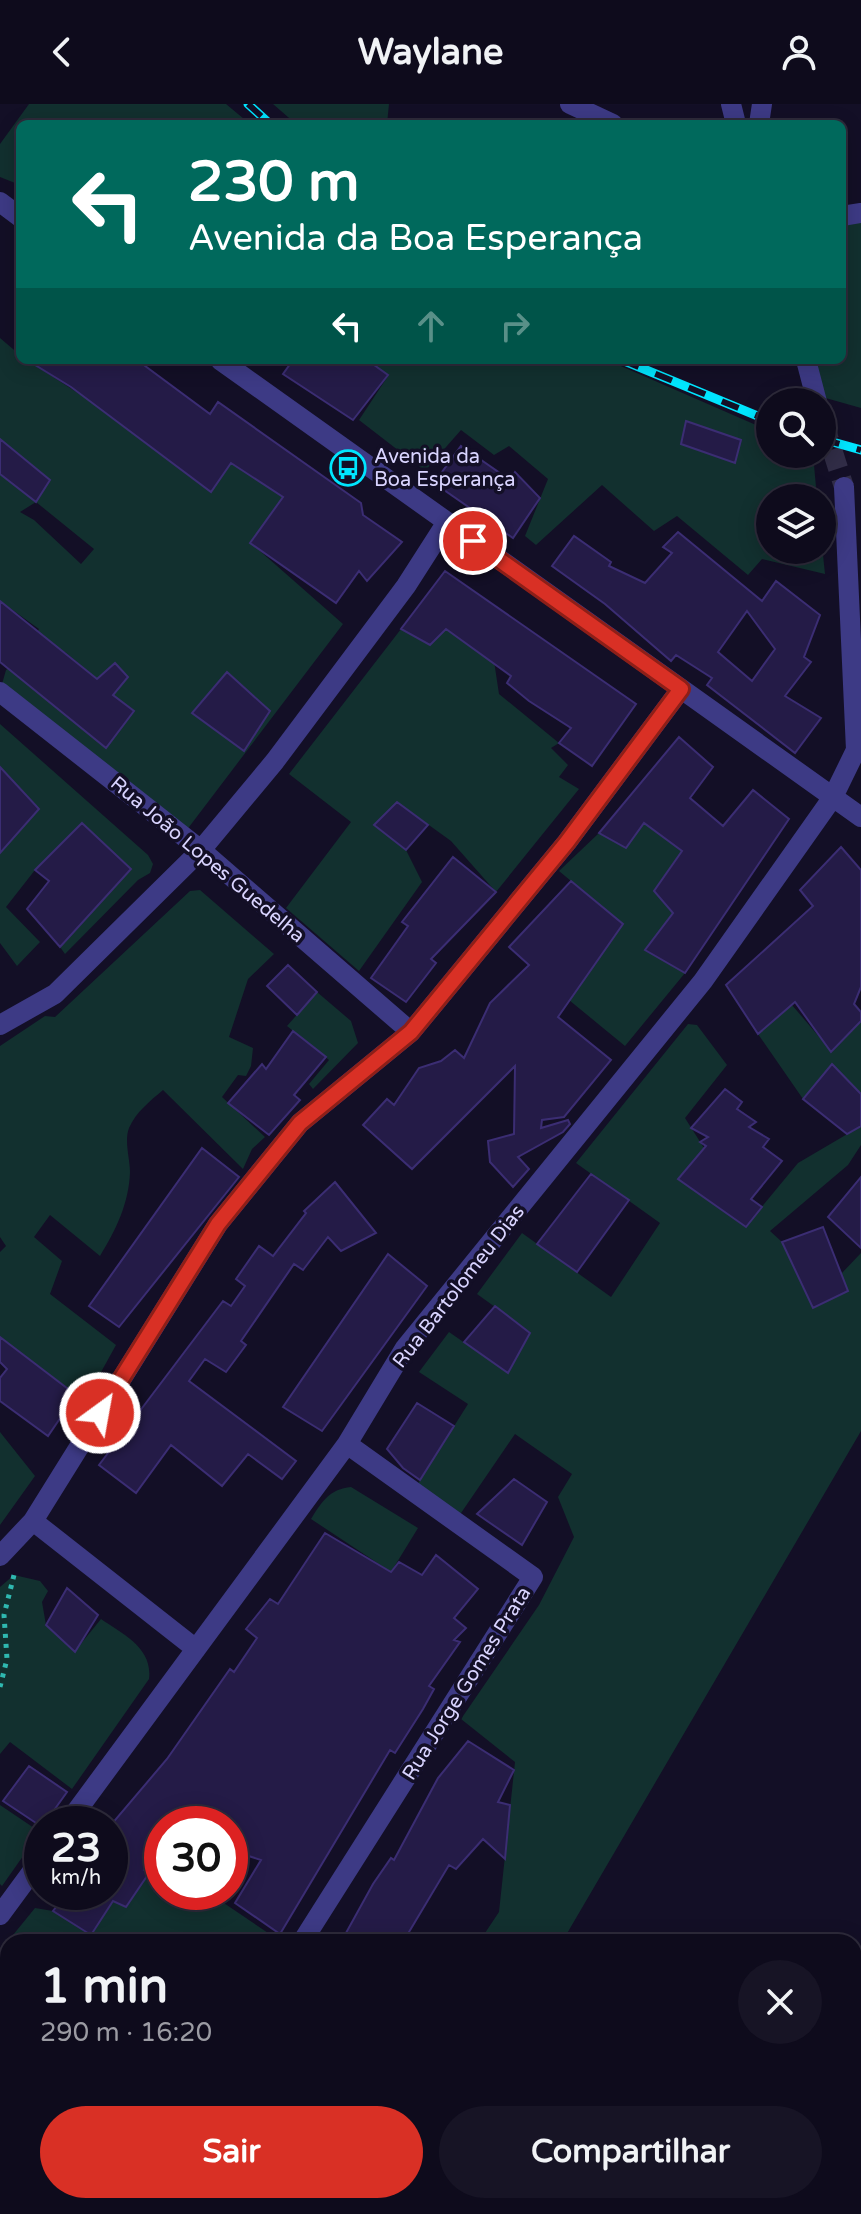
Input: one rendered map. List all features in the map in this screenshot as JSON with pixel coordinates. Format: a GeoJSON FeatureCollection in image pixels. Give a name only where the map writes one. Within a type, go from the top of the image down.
{"type":"FeatureCollection","features":[{"type":"Feature","properties":{"kind":"street"},"geometry":{"type":"LineString","coordinates":[[570,104],[604,120]]}},
{"type":"Feature","properties":{"kind":"street"},"geometry":{"type":"LineString","coordinates":[[226,364],[861,817]]}},
{"type":"Feature","properties":{"kind":"street"},"geometry":{"type":"LineString","coordinates":[[807,364],[813,388]]}},
{"type":"Feature","properties":{"kind":"street","name":"Rua Bartolomeu Dias"},"geometry":{"type":"LineString","coordinates":[[80,1806],[347,1444],[405,1348],[703,981],[833,797],[856,750],[844,487]]}},
{"type":"Feature","properties":{"kind":"street"},"geometry":{"type":"LineString","coordinates":[[0,1025],[55,994],[201,850],[285,748],[406,586],[447,522]]}},
{"type":"Feature","properties":{"kind":"street"},"geometry":{"type":"LineString","coordinates":[[4,1562],[33,1521],[218,1224],[300,1123],[411,1032],[567,842],[681,689]]}},
{"type":"Feature","properties":{"kind":"street","name":"Rua João Lopes Guedelha"},"geometry":{"type":"LineString","coordinates":[[0,692],[201,850],[411,1032]]}},
{"type":"Feature","properties":{"kind":"street","name":"Rua Jorge Gomes Prata"},"geometry":{"type":"LineString","coordinates":[[307,1934],[533,1577],[347,1444]]}},
{"type":"Feature","properties":{"kind":"street"},"geometry":{"type":"LineString","coordinates":[[33,1521],[196,1649]]}},
{"type":"Feature","properties":{"kind":"street"},"geometry":{"type":"LineString","coordinates":[[0,1915],[24,1882]]}},
{"type":"Feature","properties":{"kind":"path"},"geometry":{"type":"LineString","coordinates":[[0,1687],[7,1659],[4,1615],[14,1575],[4,1562]]}},
{"type":"Feature","properties":{"kind":"green space"},"geometry":{"type":"Polygon","coordinates":[[[29,104],[226,104],[245,120],[17,120],[29,104]]]}},
{"type":"Feature","properties":{"kind":"green space"},"geometry":{"type":"Polygon","coordinates":[[[273,104],[389,104],[387,120],[291,120],[273,104]]]}},
{"type":"Feature","properties":{"kind":"green space"},"geometry":{"type":"Polygon","coordinates":[[[16,122],[16,183],[0,177],[0,144],[16,122]]]}},
{"type":"Feature","properties":{"kind":"green space"},"geometry":{"type":"Polygon","coordinates":[[[861,213],[861,408],[836,401],[836,388],[813,388],[807,364],[846,364],[846,215],[861,213]]]}},
{"type":"Feature","properties":{"kind":"green space"},"geometry":{"type":"Polygon","coordinates":[[[0,338],[16,352],[16,364],[33,364],[84,397],[211,491],[231,463],[347,538],[251,543],[343,624],[183,835],[2,684],[6,670],[14,665],[39,629],[0,601],[0,474],[36,501],[50,480],[0,439],[0,338]],[[36,502],[20,512],[34,520],[81,564],[94,549],[36,502]],[[65,652],[31,687],[113,695],[128,677],[115,664],[97,679],[65,652]]]}},
{"type":"Feature","properties":{"kind":"green space"},"geometry":{"type":"Polygon","coordinates":[[[373,364],[616,364],[756,425],[756,468],[814,468],[816,484],[756,484],[758,564],[748,575],[677,516],[654,531],[602,485],[536,545],[525,536],[548,479],[509,446],[494,455],[461,430],[425,471],[359,420],[388,376],[373,364]]]}},
{"type":"Feature","properties":{"kind":"green space"},"geometry":{"type":"Polygon","coordinates":[[[783,564],[824,564],[825,574],[783,564]]]}},
{"type":"Feature","properties":{"kind":"green space"},"geometry":{"type":"Polygon","coordinates":[[[401,629],[430,645],[446,629],[494,661],[499,694],[559,743],[551,748],[568,765],[559,777],[579,789],[496,892],[451,841],[397,802],[375,825],[406,850],[422,882],[359,971],[286,908],[351,822],[289,774],[401,629]]]}},
{"type":"Feature","properties":{"kind":"green space"},"geometry":{"type":"Polygon","coordinates":[[[0,724],[148,855],[153,864],[150,873],[138,880],[65,954],[60,947],[131,869],[82,823],[35,870],[6,907],[40,942],[17,966],[0,943],[0,724]]]}},
{"type":"Feature","properties":{"kind":"green space"},"geometry":{"type":"Polygon","coordinates":[[[644,823],[669,842],[689,841],[654,890],[673,913],[645,950],[685,973],[625,1046],[569,1000],[619,921],[559,871],[599,833],[626,848],[644,823]]]}},
{"type":"Feature","properties":{"kind":"green space"},"geometry":{"type":"Polygon","coordinates":[[[200,890],[274,954],[248,979],[229,1037],[253,1048],[251,1066],[246,1076],[238,1075],[222,1097],[265,1137],[252,1149],[243,1169],[163,1090],[139,1112],[129,1128],[127,1195],[116,1226],[100,1256],[50,1215],[34,1237],[62,1261],[50,1294],[116,1345],[85,1401],[0,1337],[0,1252],[6,1246],[0,1237],[0,1046],[45,1016],[55,1017],[190,891],[200,890]]]}},
{"type":"Feature","properties":{"kind":"green space"},"geometry":{"type":"Polygon","coordinates":[[[317,992],[351,1021],[358,1043],[313,1089],[309,1084],[329,1060],[287,1026],[317,992]]]}},
{"type":"Feature","properties":{"kind":"green space"},"geometry":{"type":"Polygon","coordinates":[[[792,1005],[832,1052],[861,1021],[861,1094],[832,1065],[803,1099],[758,1034],[792,1005]]]}},
{"type":"Feature","properties":{"kind":"green space"},"geometry":{"type":"Polygon","coordinates":[[[688,1024],[697,1025],[727,1065],[685,1118],[704,1148],[678,1179],[745,1227],[798,1163],[861,1126],[861,1145],[848,1165],[770,1231],[782,1242],[813,1308],[848,1291],[841,1274],[861,1253],[861,1431],[567,1934],[484,1934],[499,1912],[515,1762],[461,1719],[539,1605],[574,1537],[558,1497],[572,1474],[515,1434],[459,1516],[417,1485],[468,1404],[419,1372],[449,1332],[508,1373],[530,1332],[477,1294],[522,1233],[611,1297],[660,1223],[576,1163],[688,1024]]]}},
{"type":"Feature","properties":{"kind":"green space"},"geometry":{"type":"Polygon","coordinates":[[[0,1432],[35,1476],[0,1525],[0,1432]]]}},
{"type":"Feature","properties":{"kind":"green space"},"geometry":{"type":"Polygon","coordinates":[[[351,1487],[418,1528],[391,1572],[311,1519],[327,1497],[337,1490],[351,1487]]]}},
{"type":"Feature","properties":{"kind":"green space"},"geometry":{"type":"Polygon","coordinates":[[[14,1575],[40,1581],[48,1591],[42,1602],[46,1625],[75,1651],[101,1619],[135,1643],[149,1668],[149,1679],[72,1789],[10,1742],[0,1754],[0,1587],[14,1575]]]}},
{"type":"Feature","properties":{"kind":"green space"},"geometry":{"type":"Polygon","coordinates":[[[0,1805],[24,1821],[24,1855],[2,1886],[0,1805]]]}},
{"type":"Feature","properties":{"kind":"green space"},"geometry":{"type":"Polygon","coordinates":[[[128,1840],[144,1851],[144,1870],[128,1859],[128,1840]]]}},
{"type":"Feature","properties":{"kind":"green space"},"geometry":{"type":"Polygon","coordinates":[[[144,1879],[144,1910],[234,1910],[270,1934],[92,1934],[107,1910],[128,1910],[128,1904],[144,1879]]]}},
{"type":"Feature","properties":{"kind":"green space"},"geometry":{"type":"Polygon","coordinates":[[[33,1910],[53,1911],[89,1934],[14,1934],[33,1910]]]}},
{"type":"Feature","properties":{"kind":"building"},"geometry":{"type":"Polygon","coordinates":[[[34,364],[142,364],[210,414],[218,402],[361,503],[363,515],[402,542],[367,581],[359,571],[336,603],[250,543],[283,497],[231,463],[211,492],[71,387],[34,364]]]}},
{"type":"Feature","properties":{"kind":"building"},"geometry":{"type":"Polygon","coordinates":[[[290,364],[373,364],[388,375],[353,420],[283,374],[290,364]]]}},
{"type":"Feature","properties":{"kind":"building"},"geometry":{"type":"Polygon","coordinates":[[[686,421],[741,440],[735,463],[681,444],[686,421]]]}},
{"type":"Feature","properties":{"kind":"building"},"geometry":{"type":"Polygon","coordinates":[[[0,439],[50,480],[36,502],[0,474],[0,439]]]}},
{"type":"Feature","properties":{"kind":"building"},"geometry":{"type":"Polygon","coordinates":[[[461,446],[510,480],[515,472],[540,498],[513,538],[434,483],[461,446]]]}},
{"type":"Feature","properties":{"kind":"building"},"geometry":{"type":"Polygon","coordinates":[[[678,532],[762,601],[776,581],[820,615],[804,657],[811,662],[785,696],[821,718],[795,753],[707,685],[712,678],[676,655],[671,661],[605,604],[552,566],[574,536],[611,562],[609,566],[645,583],[672,553],[663,547],[678,532]],[[747,611],[718,652],[752,681],[775,649],[747,611]]]}},
{"type":"Feature","properties":{"kind":"building"},"geometry":{"type":"Polygon","coordinates":[[[445,571],[636,704],[592,766],[559,743],[571,728],[529,701],[507,683],[511,676],[446,629],[430,645],[401,629],[445,571]]]}},
{"type":"Feature","properties":{"kind":"building"},"geometry":{"type":"Polygon","coordinates":[[[0,601],[97,679],[115,663],[128,677],[113,695],[134,711],[106,748],[0,662],[0,601]]]}},
{"type":"Feature","properties":{"kind":"building"},"geometry":{"type":"Polygon","coordinates":[[[227,672],[270,711],[244,751],[192,713],[227,672]]]}},
{"type":"Feature","properties":{"kind":"building"},"geometry":{"type":"Polygon","coordinates":[[[679,737],[713,767],[690,798],[723,826],[753,790],[789,819],[685,973],[645,950],[673,913],[654,891],[682,851],[644,823],[626,848],[599,833],[679,737]]]}},
{"type":"Feature","properties":{"kind":"building"},"geometry":{"type":"Polygon","coordinates":[[[0,767],[39,809],[0,853],[0,767]]]}},
{"type":"Feature","properties":{"kind":"building"},"geometry":{"type":"Polygon","coordinates":[[[397,802],[428,825],[406,850],[374,825],[397,802]]]}},
{"type":"Feature","properties":{"kind":"building"},"geometry":{"type":"Polygon","coordinates":[[[82,823],[131,869],[60,947],[27,909],[49,881],[35,870],[82,823]]]}},
{"type":"Feature","properties":{"kind":"building"},"geometry":{"type":"Polygon","coordinates":[[[841,847],[861,870],[861,987],[854,1004],[861,1012],[861,1021],[831,1052],[795,1002],[758,1034],[726,985],[813,906],[800,890],[841,847]]]}},
{"type":"Feature","properties":{"kind":"building"},"geometry":{"type":"Polygon","coordinates":[[[453,857],[496,892],[431,959],[436,963],[406,1002],[371,978],[408,926],[402,922],[453,857]]]}},
{"type":"Feature","properties":{"kind":"building"},"geometry":{"type":"Polygon","coordinates":[[[571,881],[623,924],[558,1017],[611,1060],[564,1117],[542,1120],[541,1128],[568,1120],[570,1124],[563,1132],[518,1157],[529,1169],[513,1187],[490,1162],[488,1141],[514,1134],[515,1066],[412,1169],[363,1125],[387,1099],[394,1105],[419,1068],[441,1061],[455,1050],[464,1058],[490,1003],[529,965],[509,947],[571,881]]]}},
{"type":"Feature","properties":{"kind":"building"},"geometry":{"type":"Polygon","coordinates":[[[288,965],[317,992],[297,1015],[267,986],[288,965]]]}},
{"type":"Feature","properties":{"kind":"building"},"geometry":{"type":"Polygon","coordinates":[[[293,1031],[326,1057],[294,1095],[300,1100],[269,1135],[228,1103],[262,1064],[266,1069],[293,1031]]]}},
{"type":"Feature","properties":{"kind":"building"},"geometry":{"type":"Polygon","coordinates":[[[832,1064],[861,1094],[861,1126],[847,1134],[803,1099],[832,1064]]]}},
{"type":"Feature","properties":{"kind":"building"},"geometry":{"type":"Polygon","coordinates":[[[725,1089],[742,1102],[737,1109],[756,1122],[749,1127],[769,1139],[763,1147],[782,1161],[751,1199],[762,1207],[746,1227],[678,1179],[706,1146],[700,1142],[708,1137],[691,1128],[725,1089]]]}},
{"type":"Feature","properties":{"kind":"building"},"geometry":{"type":"Polygon","coordinates":[[[202,1148],[239,1177],[119,1327],[89,1306],[202,1148]]]}},
{"type":"Feature","properties":{"kind":"building"},"geometry":{"type":"Polygon","coordinates":[[[591,1174],[629,1200],[577,1272],[537,1244],[591,1174]]]}},
{"type":"Feature","properties":{"kind":"building"},"geometry":{"type":"Polygon","coordinates":[[[861,1177],[861,1248],[828,1217],[861,1177]]]}},
{"type":"Feature","properties":{"kind":"building"},"geometry":{"type":"Polygon","coordinates":[[[335,1182],[376,1233],[341,1251],[328,1237],[303,1270],[294,1264],[241,1341],[246,1345],[226,1372],[205,1359],[189,1381],[296,1461],[282,1479],[248,1454],[222,1486],[171,1445],[136,1493],[99,1465],[223,1301],[231,1306],[245,1286],[236,1279],[259,1246],[273,1256],[306,1213],[304,1211],[335,1182]]]}},
{"type":"Feature","properties":{"kind":"building"},"geometry":{"type":"Polygon","coordinates":[[[823,1227],[848,1291],[813,1308],[782,1242],[823,1227]]]}},
{"type":"Feature","properties":{"kind":"building"},"geometry":{"type":"Polygon","coordinates":[[[388,1254],[427,1286],[322,1431],[283,1407],[388,1254]]]}},
{"type":"Feature","properties":{"kind":"building"},"geometry":{"type":"Polygon","coordinates":[[[495,1306],[530,1333],[508,1373],[464,1342],[495,1306]]]}},
{"type":"Feature","properties":{"kind":"building"},"geometry":{"type":"Polygon","coordinates":[[[0,1337],[76,1395],[48,1436],[0,1401],[0,1378],[7,1369],[0,1362],[0,1337]]]}},
{"type":"Feature","properties":{"kind":"building"},"geometry":{"type":"Polygon","coordinates":[[[417,1403],[454,1426],[420,1480],[403,1468],[387,1449],[417,1403]]]}},
{"type":"Feature","properties":{"kind":"building"},"geometry":{"type":"Polygon","coordinates":[[[514,1479],[547,1502],[522,1545],[477,1514],[514,1479]]]}},
{"type":"Feature","properties":{"kind":"building"},"geometry":{"type":"Polygon","coordinates":[[[325,1533],[391,1572],[399,1562],[422,1575],[436,1555],[478,1589],[454,1618],[466,1628],[454,1640],[460,1642],[429,1686],[434,1689],[423,1709],[395,1753],[390,1750],[280,1934],[245,1910],[248,1910],[248,1882],[261,1860],[248,1856],[248,1806],[144,1806],[144,1880],[128,1904],[127,1806],[167,1759],[230,1669],[234,1672],[257,1638],[246,1629],[270,1599],[278,1604],[325,1533]]]}},
{"type":"Feature","properties":{"kind":"building"},"geometry":{"type":"Polygon","coordinates":[[[67,1588],[98,1615],[75,1652],[46,1625],[67,1588]]]}},
{"type":"Feature","properties":{"kind":"building"},"geometry":{"type":"Polygon","coordinates":[[[468,1741],[514,1770],[498,1802],[510,1805],[505,1859],[483,1839],[456,1869],[449,1865],[408,1934],[345,1934],[373,1884],[391,1858],[394,1860],[438,1778],[468,1741]]]}},
{"type":"Feature","properties":{"kind":"building"},"geometry":{"type":"Polygon","coordinates":[[[29,1766],[67,1792],[57,1806],[24,1806],[24,1815],[3,1801],[29,1766]]]}},
{"type":"Feature","properties":{"kind":"building"},"geometry":{"type":"Polygon","coordinates":[[[54,1910],[107,1910],[92,1934],[54,1910]]]}},
{"type":"Feature","properties":{"kind":"tunnel"},"geometry":{"type":"LineString","coordinates":[[836,462],[844,487]]}},
{"type":"Feature","properties":{"kind":"railway"},"geometry":{"type":"LineString","coordinates":[[248,104],[266,120]]}},
{"type":"Feature","properties":{"kind":"railway"},"geometry":{"type":"LineString","coordinates":[[632,364],[756,415]]}},
{"type":"Feature","properties":{"kind":"railway"},"geometry":{"type":"LineString","coordinates":[[836,443],[861,450]]}},
{"type":"Feature","properties":{"kind":"place","name":"Avenida da Boa Esperança"},"geometry":{"type":"Point","coordinates":[348,468]}},
{"type":"Feature","properties":{"kind":"route"},"geometry":{"type":"LineString","coordinates":[[100,1413],[218,1224],[300,1123],[411,1032],[567,842],[681,689],[473,541]]}}]}
